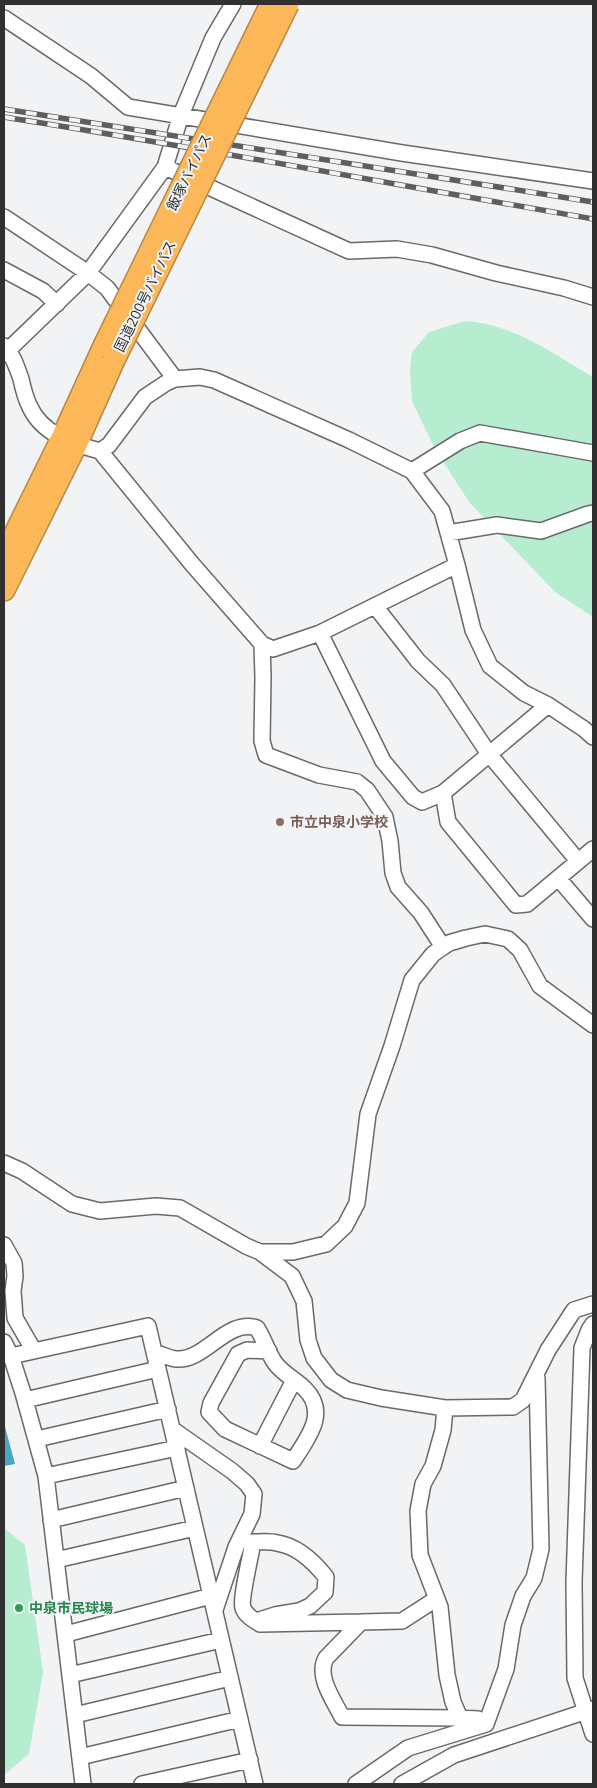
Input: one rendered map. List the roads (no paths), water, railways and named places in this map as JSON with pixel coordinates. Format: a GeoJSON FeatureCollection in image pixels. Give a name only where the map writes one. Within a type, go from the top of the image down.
{"type":"FeatureCollection","features":[{"type":"Feature","properties":{"kind":"highway","name":"飯塚バイパス"},"geometry":{"type":"LineString","coordinates":[[108,354],[271,4]]}},
{"type":"Feature","properties":{"kind":"highway","name":"国道200号バイパス"},"geometry":{"type":"LineString","coordinates":[[4,590],[108,354],[288,4]]}},
{"type":"Feature","properties":{"kind":"highway"},"geometry":{"type":"LineString","coordinates":[[4,556],[69,441]]}},
{"type":"Feature","properties":{"kind":"street"},"geometry":{"type":"LineString","coordinates":[[233,4],[213,38],[181,115],[165,167],[88,273],[57,304],[5,350],[17,368],[29,406],[37,420],[69,441],[100,452],[192,564],[262,644],[273,649],[320,633],[458,565]]}},
{"type":"Feature","properties":{"kind":"street"},"geometry":{"type":"LineString","coordinates":[[4,18],[90,76],[128,107],[402,153],[593,181]]}},
{"type":"Feature","properties":{"kind":"street"},"geometry":{"type":"LineString","coordinates":[[165,167],[349,251],[397,249],[432,255],[593,297]]}},
{"type":"Feature","properties":{"kind":"street"},"geometry":{"type":"LineString","coordinates":[[4,217],[88,273],[107,288],[175,379]]}},
{"type":"Feature","properties":{"kind":"street"},"geometry":{"type":"LineString","coordinates":[[4,270],[43,291],[57,304]]}},
{"type":"Feature","properties":{"kind":"street"},"geometry":{"type":"LineString","coordinates":[[100,452],[109,445],[145,397],[175,379],[200,377],[214,380],[349,440],[412,471],[442,511],[458,565],[473,630],[490,666],[524,693],[548,705],[593,737]]}},
{"type":"Feature","properties":{"kind":"street"},"geometry":{"type":"LineString","coordinates":[[412,471],[460,441],[480,433],[593,453]]}},
{"type":"Feature","properties":{"kind":"street"},"geometry":{"type":"LineString","coordinates":[[448,533],[497,525],[541,531],[593,513]]}},
{"type":"Feature","properties":{"kind":"street"},"geometry":{"type":"LineString","coordinates":[[375,606],[418,661],[443,686],[489,754],[578,861]]}},
{"type":"Feature","properties":{"kind":"street"},"geometry":{"type":"LineString","coordinates":[[320,633],[383,760],[413,797],[422,802],[442,793],[548,705]]}},
{"type":"Feature","properties":{"kind":"street"},"geometry":{"type":"LineString","coordinates":[[262,644],[262,741],[266,755],[319,775],[357,782],[367,790],[385,817],[390,841],[393,873],[398,887],[421,913],[443,947]]}},
{"type":"Feature","properties":{"kind":"street"},"geometry":{"type":"LineString","coordinates":[[442,793],[448,822],[516,904],[527,904],[593,849]]}},
{"type":"Feature","properties":{"kind":"street"},"geometry":{"type":"LineString","coordinates":[[558,878],[593,919]]}},
{"type":"Feature","properties":{"kind":"street"},"geometry":{"type":"LineString","coordinates":[[260,1252],[293,1252],[326,1244],[345,1226],[357,1203],[368,1114],[412,980],[433,954],[443,947],[466,938],[485,934],[508,939],[520,950],[540,986],[593,1025]]}},
{"type":"Feature","properties":{"kind":"street"},"geometry":{"type":"LineString","coordinates":[[4,1163],[22,1171],[72,1204],[100,1210],[156,1206],[180,1208],[260,1252],[292,1276],[304,1301],[308,1340],[314,1358],[330,1380],[347,1390],[355,1392],[445,1408],[513,1407],[523,1400],[548,1350],[574,1310],[593,1304]]}},
{"type":"Feature","properties":{"kind":"street"},"geometry":{"type":"LineString","coordinates":[[4,1244],[14,1263],[14,1318],[34,1351]]}},
{"type":"Feature","properties":{"kind":"street"},"geometry":{"type":"LineString","coordinates":[[593,1324],[582,1348],[574,1582],[575,1678],[589,1710],[593,1734]]}},
{"type":"Feature","properties":{"kind":"street"},"geometry":{"type":"LineString","coordinates":[[11,1356],[148,1326],[256,1784]]}},
{"type":"Feature","properties":{"kind":"street"},"geometry":{"type":"LineString","coordinates":[[154,1352],[176,1359],[188,1358],[238,1327],[249,1326],[257,1328],[269,1352],[275,1364],[306,1390],[316,1408],[316,1418],[310,1434],[293,1462],[225,1429],[209,1412],[211,1403],[238,1354],[247,1350],[269,1352]]}},
{"type":"Feature","properties":{"kind":"street"},"geometry":{"type":"LineString","coordinates":[[4,1342],[11,1356],[26,1400],[46,1476],[83,1784]]}},
{"type":"Feature","properties":{"kind":"street"},"geometry":{"type":"LineString","coordinates":[[26,1400],[158,1369]]}},
{"type":"Feature","properties":{"kind":"street"},"geometry":{"type":"LineString","coordinates":[[486,1724],[506,1669],[513,1625],[522,1596],[534,1578],[541,1549],[536,1374]]}},
{"type":"Feature","properties":{"kind":"street"},"geometry":{"type":"LineString","coordinates":[[260,1446],[294,1380]]}},
{"type":"Feature","properties":{"kind":"street"},"geometry":{"type":"LineString","coordinates":[[445,1408],[443,1430],[433,1466],[423,1484],[418,1510],[420,1555],[442,1622],[447,1675],[453,1702],[460,1718]]}},
{"type":"Feature","properties":{"kind":"street"},"geometry":{"type":"LineString","coordinates":[[37,1439],[168,1409]]}},
{"type":"Feature","properties":{"kind":"street"},"geometry":{"type":"LineString","coordinates":[[172,1429],[232,1471],[247,1484],[254,1494],[243,1594],[243,1608],[250,1618],[260,1624],[402,1620],[436,1599]]}},
{"type":"Feature","properties":{"kind":"street"},"geometry":{"type":"LineString","coordinates":[[46,1476],[177,1448]]}},
{"type":"Feature","properties":{"kind":"street"},"geometry":{"type":"LineString","coordinates":[[51,1520],[186,1488]]}},
{"type":"Feature","properties":{"kind":"street"},"geometry":{"type":"LineString","coordinates":[[56,1560],[195,1528]]}},
{"type":"Feature","properties":{"kind":"street"},"geometry":{"type":"LineString","coordinates":[[215,1611],[236,1547],[248,1538],[278,1543],[299,1550],[317,1566],[326,1578],[325,1592],[310,1606],[299,1611],[275,1615],[256,1621]]}},
{"type":"Feature","properties":{"kind":"street"},"geometry":{"type":"LineString","coordinates":[[66,1634],[211,1596]]}},
{"type":"Feature","properties":{"kind":"street"},"geometry":{"type":"LineString","coordinates":[[361,1622],[322,1664],[322,1676],[342,1717],[478,1719],[494,1728],[497,1740]]}},
{"type":"Feature","properties":{"kind":"street"},"geometry":{"type":"LineString","coordinates":[[70,1675],[222,1640]]}},
{"type":"Feature","properties":{"kind":"street"},"geometry":{"type":"LineString","coordinates":[[75,1715],[230,1678]]}},
{"type":"Feature","properties":{"kind":"street"},"geometry":{"type":"LineString","coordinates":[[402,1784],[406,1780],[454,1755],[589,1710]]}},
{"type":"Feature","properties":{"kind":"street"},"geometry":{"type":"LineString","coordinates":[[80,1757],[240,1719]]}},
{"type":"Feature","properties":{"kind":"street"},"geometry":{"type":"LineString","coordinates":[[356,1784],[408,1748],[486,1724]]}},
{"type":"Feature","properties":{"kind":"street"},"geometry":{"type":"LineString","coordinates":[[142,1784],[250,1760]]}},
{"type":"Feature","properties":{"kind":"water"},"geometry":{"type":"Polygon","coordinates":[[[4,1423],[15,1464],[4,1466],[4,1423]]]}},
{"type":"Feature","properties":{"kind":"railway"},"geometry":{"type":"LineString","coordinates":[[4,109],[593,202]]}},
{"type":"Feature","properties":{"kind":"railway"},"geometry":{"type":"LineString","coordinates":[[4,117],[593,219]]}},
{"type":"Feature","properties":{"kind":"place","name":"市立中泉小学校"},"geometry":{"type":"Point","coordinates":[280,822]}},
{"type":"Feature","properties":{"kind":"place","name":"中泉市民球場"},"geometry":{"type":"Point","coordinates":[19,1608]}}]}
